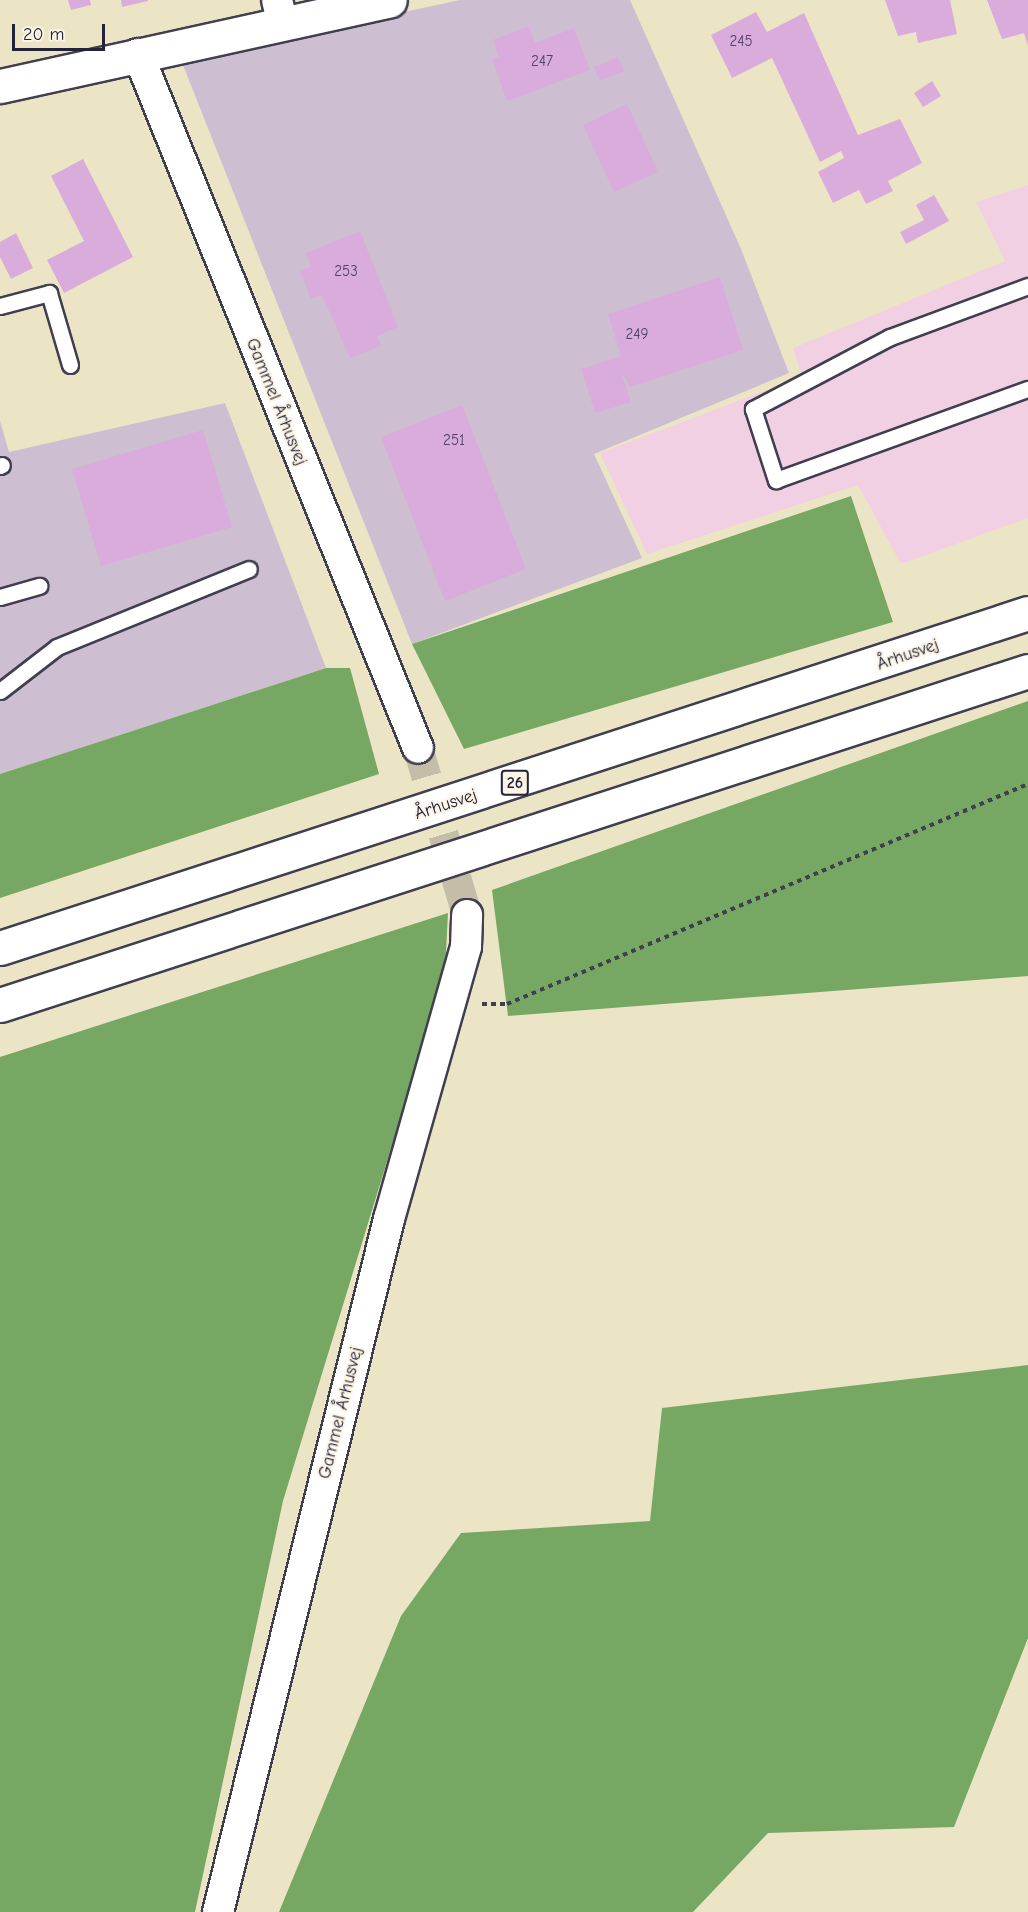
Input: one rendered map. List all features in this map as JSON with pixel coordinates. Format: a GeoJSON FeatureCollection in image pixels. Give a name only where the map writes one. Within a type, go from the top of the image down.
{"type":"FeatureCollection","features":[{"type":"Feature","properties":{"kind":"main road"},"geometry":{"type":"LineString","coordinates":[[0,86],[138,54],[280,12],[390,0]]}},
{"type":"Feature","properties":{"kind":"main road","name":"Århusvej"},"geometry":{"type":"LineString","coordinates":[[0,948],[1028,613]]}},
{"type":"Feature","properties":{"kind":"main road"},"geometry":{"type":"LineString","coordinates":[[0,1005],[1028,671]]}},
{"type":"Feature","properties":{"kind":"street","name":"Gammel Århusvej"},"geometry":{"type":"LineString","coordinates":[[138,54],[418,748]]}},
{"type":"Feature","properties":{"kind":"street","name":"Gammel Århusvej"},"geometry":{"type":"LineString","coordinates":[[218,1912],[389,1219],[466,947],[467,915]]}},
{"type":"Feature","properties":{"kind":"lane"},"geometry":{"type":"LineString","coordinates":[[1028,286],[890,336],[753,409],[776,480],[1028,389]]}},
{"type":"Feature","properties":{"kind":"lane"},"geometry":{"type":"LineString","coordinates":[[0,306],[48,293],[70,365]]}},
{"type":"Feature","properties":{"kind":"lane"},"geometry":{"type":"LineString","coordinates":[[0,691],[57,647],[249,569]]}},
{"type":"Feature","properties":{"kind":"lane"},"geometry":{"type":"LineString","coordinates":[[0,597],[39,586]]}},
{"type":"Feature","properties":{"kind":"path"},"geometry":{"type":"LineString","coordinates":[[450,1004],[507,1004],[1028,784]]}},
{"type":"Feature","properties":{"kind":"shaded area"},"geometry":{"type":"Polygon","coordinates":[[[460,0],[630,0],[741,249],[789,373],[594,454],[642,558],[412,644],[181,60],[460,0]]]}},
{"type":"Feature","properties":{"kind":"shaded area"},"geometry":{"type":"Polygon","coordinates":[[[1028,185],[1028,518],[901,564],[858,485],[647,554],[600,453],[802,377],[793,348],[1005,261],[976,202],[1028,185]]]}},
{"type":"Feature","properties":{"kind":"shaded area"},"geometry":{"type":"Polygon","coordinates":[[[225,403],[326,668],[0,774],[0,421],[9,452],[225,403]]]}},
{"type":"Feature","properties":{"kind":"green space"},"geometry":{"type":"Polygon","coordinates":[[[851,496],[893,622],[464,749],[412,644],[851,496]]]}},
{"type":"Feature","properties":{"kind":"green space"},"geometry":{"type":"Polygon","coordinates":[[[326,668],[350,668],[379,774],[0,898],[0,774],[326,668]]]}},
{"type":"Feature","properties":{"kind":"green space"},"geometry":{"type":"Polygon","coordinates":[[[1028,701],[1028,976],[508,1016],[492,890],[1028,701]]]}},
{"type":"Feature","properties":{"kind":"green space"},"geometry":{"type":"Polygon","coordinates":[[[448,913],[445,972],[283,1501],[195,1912],[0,1912],[0,1057],[448,913]]]}},
{"type":"Feature","properties":{"kind":"green space"},"geometry":{"type":"Polygon","coordinates":[[[1028,1365],[1028,1638],[954,1827],[768,1833],[693,1912],[279,1912],[401,1616],[461,1533],[650,1521],[662,1408],[1028,1365]]]}},
{"type":"Feature","properties":{"kind":"building"},"geometry":{"type":"Polygon","coordinates":[[[68,0],[90,0],[91,5],[71,10],[68,0]]]}},
{"type":"Feature","properties":{"kind":"building"},"geometry":{"type":"Polygon","coordinates":[[[121,0],[148,0],[148,1],[122,7],[121,0]]]}},
{"type":"Feature","properties":{"kind":"building"},"geometry":{"type":"Polygon","coordinates":[[[885,0],[950,0],[957,34],[918,43],[916,32],[898,36],[885,0]]]}},
{"type":"Feature","properties":{"kind":"building"},"geometry":{"type":"Polygon","coordinates":[[[987,0],[1028,0],[1028,46],[1024,33],[1002,39],[987,0]]]}},
{"type":"Feature","properties":{"kind":"building"},"geometry":{"type":"Polygon","coordinates":[[[756,12],[767,32],[804,13],[858,135],[900,119],[922,163],[888,181],[893,191],[866,204],[859,190],[833,203],[818,172],[844,158],[841,151],[820,162],[772,58],[732,78],[711,35],[756,12]]]}},
{"type":"Feature","properties":{"kind":"building"},"geometry":{"type":"Polygon","coordinates":[[[529,26],[535,43],[574,28],[590,70],[507,101],[492,59],[499,57],[493,40],[529,26]]]}},
{"type":"Feature","properties":{"kind":"building"},"geometry":{"type":"Polygon","coordinates":[[[618,57],[624,71],[600,81],[594,67],[618,57]]]}},
{"type":"Feature","properties":{"kind":"building"},"geometry":{"type":"Polygon","coordinates":[[[932,81],[941,96],[923,107],[914,93],[932,81]]]}},
{"type":"Feature","properties":{"kind":"building"},"geometry":{"type":"Polygon","coordinates":[[[627,104],[658,172],[614,192],[583,125],[627,104]]]}},
{"type":"Feature","properties":{"kind":"building"},"geometry":{"type":"Polygon","coordinates":[[[83,159],[133,257],[64,293],[47,260],[84,241],[51,176],[83,159]]]}},
{"type":"Feature","properties":{"kind":"building"},"geometry":{"type":"Polygon","coordinates":[[[934,195],[949,221],[906,244],[900,232],[924,220],[916,205],[934,195]]]}},
{"type":"Feature","properties":{"kind":"building"},"geometry":{"type":"Polygon","coordinates":[[[360,231],[398,327],[377,336],[381,346],[350,358],[322,295],[311,299],[300,271],[311,266],[306,253],[360,231]]]}},
{"type":"Feature","properties":{"kind":"building"},"geometry":{"type":"Polygon","coordinates":[[[16,233],[33,268],[11,279],[0,257],[0,242],[16,233]]]}},
{"type":"Feature","properties":{"kind":"building"},"geometry":{"type":"Polygon","coordinates":[[[720,277],[743,350],[630,387],[621,372],[631,402],[595,413],[581,369],[621,356],[608,314],[720,277]]]}},
{"type":"Feature","properties":{"kind":"building"},"geometry":{"type":"Polygon","coordinates":[[[462,405],[526,569],[445,601],[381,437],[462,405]]]}},
{"type":"Feature","properties":{"kind":"building"},"geometry":{"type":"Polygon","coordinates":[[[203,430],[232,527],[101,566],[72,469],[203,430]]]}},
{"type":"Feature","properties":{"kind":"tunnel"},"geometry":{"type":"LineString","coordinates":[[418,748],[467,915]]}}]}
